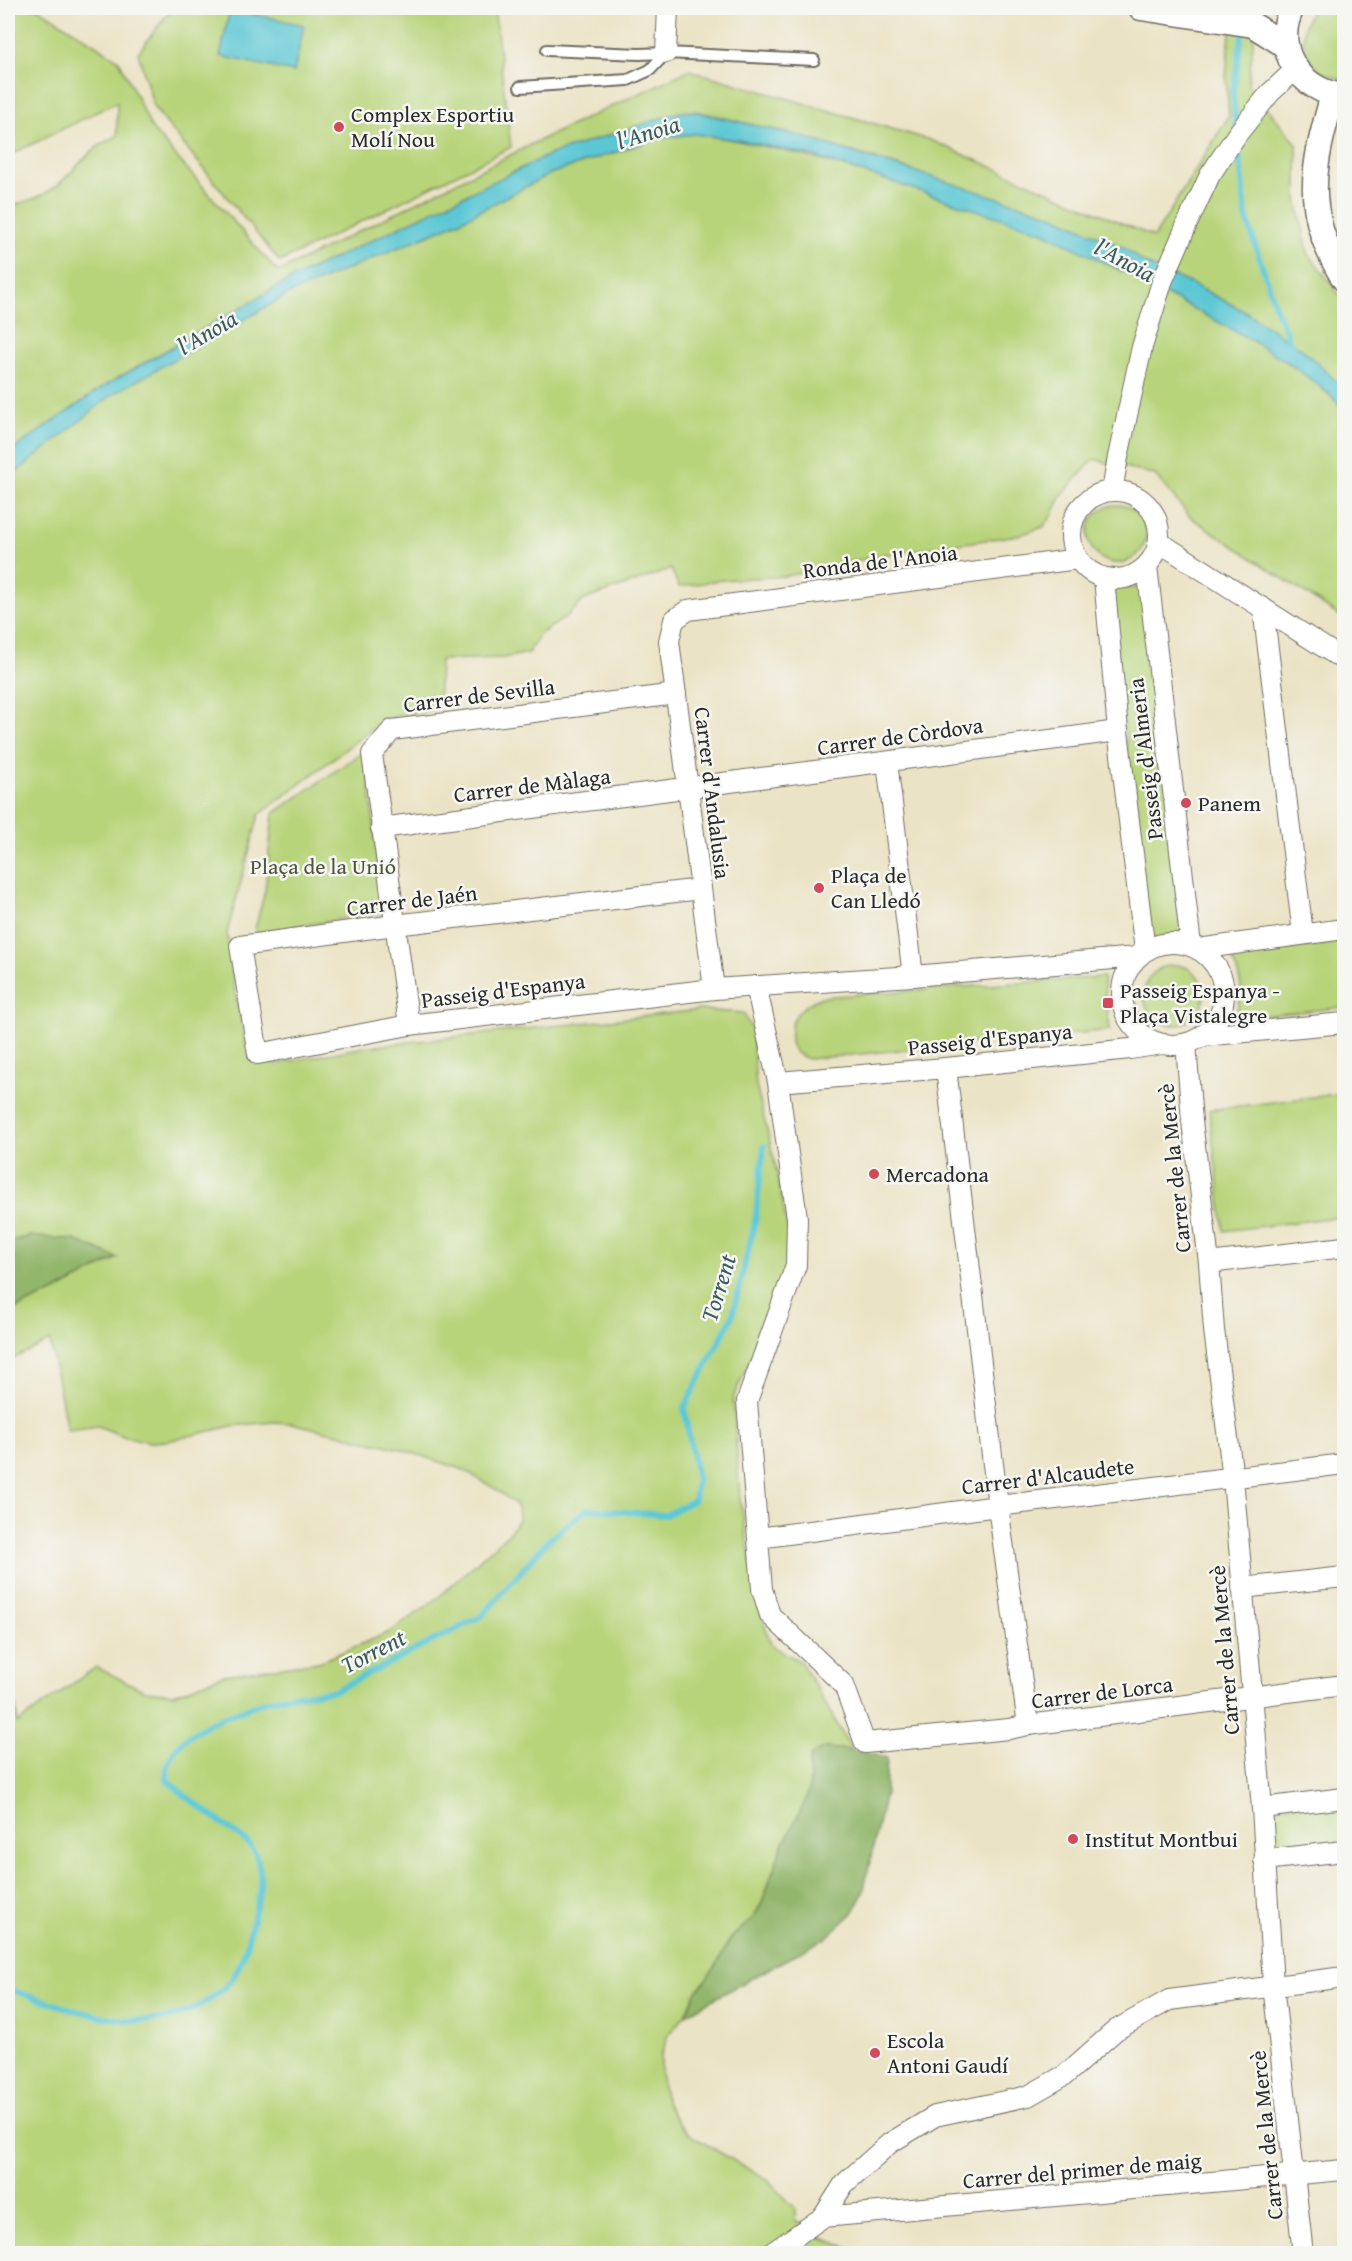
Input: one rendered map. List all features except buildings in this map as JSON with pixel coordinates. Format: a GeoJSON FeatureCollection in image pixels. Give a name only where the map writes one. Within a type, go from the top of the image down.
{"type":"FeatureCollection","features":[{"type":"Feature","properties":{"kind":"street"},"geometry":{"type":"LineString","coordinates":[[666,52],[668,8]]}},
{"type":"Feature","properties":{"kind":"street"},"geometry":{"type":"LineString","coordinates":[[1141,8],[1229,22],[1276,23],[1296,69],[1306,81],[1319,90],[1339,96],[1325,123],[1316,169],[1315,202],[1319,229],[1329,254],[1344,279]]}},
{"type":"Feature","properties":{"kind":"street"},"geometry":{"type":"LineString","coordinates":[[1112,491],[1142,347],[1162,282],[1210,175],[1238,133],[1270,93],[1296,69]]}},
{"type":"Feature","properties":{"kind":"street"},"geometry":{"type":"LineString","coordinates":[[1112,491],[1125,492],[1148,506],[1157,523],[1159,543],[1147,566],[1127,578],[1104,578],[1078,559],[1072,531],[1076,516],[1090,499],[1112,491]]}},
{"type":"Feature","properties":{"kind":"street"},"geometry":{"type":"LineString","coordinates":[[1159,543],[1344,660]]}},
{"type":"Feature","properties":{"kind":"street","name":"Ronda de l'Anoia"},"geometry":{"type":"LineString","coordinates":[[688,610],[1078,559]]}},
{"type":"Feature","properties":{"kind":"street","name":"Passeig d'Almeria"},"geometry":{"type":"LineString","coordinates":[[1147,566],[1194,947]]}},
{"type":"Feature","properties":{"kind":"street","name":"Passeig d'Almeria"},"geometry":{"type":"LineString","coordinates":[[1104,578],[1141,954]]}},
{"type":"Feature","properties":{"kind":"street"},"geometry":{"type":"LineString","coordinates":[[1263,608],[1303,934]]}},
{"type":"Feature","properties":{"kind":"street","name":"Carrer d'Andalusia"},"geometry":{"type":"LineString","coordinates":[[688,610],[674,620],[669,641],[714,989]]}},
{"type":"Feature","properties":{"kind":"street","name":"Carrer de Sevilla"},"geometry":{"type":"LineString","coordinates":[[409,1025],[372,754],[392,730],[676,694]]}},
{"type":"Feature","properties":{"kind":"street","name":"Carrer de Còrdova"},"geometry":{"type":"LineString","coordinates":[[688,789],[1118,731]]}},
{"type":"Feature","properties":{"kind":"street"},"geometry":{"type":"LineString","coordinates":[[887,762],[913,976]]}},
{"type":"Feature","properties":{"kind":"street","name":"Carrer de Màlaga"},"geometry":{"type":"LineString","coordinates":[[381,828],[688,789]]}},
{"type":"Feature","properties":{"kind":"street","name":"Carrer de Jaén"},"geometry":{"type":"LineString","coordinates":[[258,1054],[240,946],[700,889]]}},
{"type":"Feature","properties":{"kind":"street","name":"Passeig d'Espanya"},"geometry":{"type":"LineString","coordinates":[[258,1054],[409,1025],[714,989],[913,976],[1141,954],[1175,943],[1194,947],[1344,929]]}},
{"type":"Feature","properties":{"kind":"street"},"geometry":{"type":"LineString","coordinates":[[1194,947],[1211,959],[1221,974],[1225,990],[1223,1008],[1216,1023],[1195,1040]]}},
{"type":"Feature","properties":{"kind":"street"},"geometry":{"type":"LineString","coordinates":[[1141,954],[1128,970],[1123,985],[1122,1000],[1126,1015],[1135,1028],[1148,1038],[1162,1044]]}},
{"type":"Feature","properties":{"kind":"street"},"geometry":{"type":"LineString","coordinates":[[756,986],[778,1082],[797,1218],[796,1265],[747,1401],[758,1538]]}},
{"type":"Feature","properties":{"kind":"street","name":"Passeig d'Espanya"},"geometry":{"type":"LineString","coordinates":[[778,1082],[1130,1049],[1344,1023]]}},
{"type":"Feature","properties":{"kind":"street","name":"Carrer de la Mercè"},"geometry":{"type":"LineString","coordinates":[[1195,1040],[1192,1121],[1209,1263],[1214,1330],[1233,1478],[1262,1808],[1273,1985],[1303,2253]]}},
{"type":"Feature","properties":{"kind":"street"},"geometry":{"type":"LineString","coordinates":[[946,1068],[998,1506],[1028,1725]]}},
{"type":"Feature","properties":{"kind":"street"},"geometry":{"type":"LineString","coordinates":[[1209,1263],[1344,1247]]}},
{"type":"Feature","properties":{"kind":"street","name":"Carrer d'Alcaudete"},"geometry":{"type":"LineString","coordinates":[[758,1538],[1344,1464]]}},
{"type":"Feature","properties":{"kind":"street","name":"Carrer de Lorca"},"geometry":{"type":"LineString","coordinates":[[758,1538],[762,1588],[770,1615],[844,1685],[865,1743],[1008,1729],[1344,1685]]}},
{"type":"Feature","properties":{"kind":"street"},"geometry":{"type":"LineString","coordinates":[[1242,1588],[1344,1577]]}},
{"type":"Feature","properties":{"kind":"street"},"geometry":{"type":"LineString","coordinates":[[1262,1808],[1344,1798]]}},
{"type":"Feature","properties":{"kind":"street"},"geometry":{"type":"LineString","coordinates":[[1264,1860],[1344,1851]]}},
{"type":"Feature","properties":{"kind":"street"},"geometry":{"type":"LineString","coordinates":[[770,2253],[823,2217],[844,2184],[890,2143],[935,2116],[1028,2096],[1065,2075],[1116,2030],[1169,2000],[1344,1977]]}},
{"type":"Feature","properties":{"kind":"street","name":"Carrer del primer de maig"},"geometry":{"type":"LineString","coordinates":[[823,2217],[1344,2170]]}},
{"type":"Feature","properties":{"kind":"lane"},"geometry":{"type":"LineString","coordinates":[[547,50],[639,54],[666,52],[814,60]]}},
{"type":"Feature","properties":{"kind":"lane"},"geometry":{"type":"LineString","coordinates":[[519,87],[628,80],[650,70],[666,52]]}},
{"type":"Feature","properties":{"kind":"green space"},"geometry":{"type":"Polygon","coordinates":[[[8,8],[38,8],[119,60],[152,129],[278,272],[540,140],[689,70],[930,140],[1154,237],[1229,116],[1226,77],[1232,8],[1265,8],[1256,18],[1248,85],[1297,144],[1297,200],[1308,253],[1344,301],[1344,388],[1303,350],[1196,286],[1144,263],[1123,247],[911,170],[800,136],[696,111],[551,154],[291,279],[106,385],[18,446],[8,456],[8,206],[32,200],[47,193],[96,148],[117,136],[117,102],[8,156],[8,8]]]}},
{"type":"Feature","properties":{"kind":"green space","name":"Complex Esportiu Molí Nou"},"geometry":{"type":"Polygon","coordinates":[[[172,8],[494,8],[511,147],[280,262],[154,108],[138,53],[172,8]]]}},
{"type":"Feature","properties":{"kind":"green space"},"geometry":{"type":"Polygon","coordinates":[[[1314,8],[1344,8],[1344,79],[1320,71],[1306,53],[1304,30],[1307,19],[1314,8]]]}},
{"type":"Feature","properties":{"kind":"green space"},"geometry":{"type":"Polygon","coordinates":[[[695,134],[760,145],[824,161],[1044,232],[1122,270],[1257,343],[1312,380],[1344,410],[1344,619],[1190,517],[1155,475],[1094,459],[1063,494],[1043,527],[1019,535],[882,555],[786,576],[720,580],[679,587],[671,569],[584,600],[565,618],[540,634],[528,653],[503,658],[440,660],[438,708],[385,719],[259,815],[227,933],[235,992],[246,1046],[276,1064],[365,1047],[700,1010],[743,1013],[752,1030],[756,1086],[774,1159],[790,1241],[786,1281],[733,1398],[740,1499],[758,1604],[771,1645],[801,1662],[852,1750],[825,1748],[809,1762],[810,1784],[806,1800],[781,1849],[762,1903],[753,1918],[730,1939],[716,1966],[697,1991],[686,2014],[668,2035],[661,2056],[661,2079],[667,2104],[678,2123],[690,2135],[769,2181],[795,2208],[795,2220],[822,2238],[864,2253],[8,2253],[8,1657],[18,1723],[96,1667],[145,1691],[174,1694],[223,1675],[319,1662],[390,1632],[416,1614],[441,1595],[510,1532],[518,1520],[519,1512],[514,1503],[464,1470],[401,1449],[291,1423],[274,1422],[232,1426],[167,1441],[150,1442],[126,1437],[98,1426],[67,1430],[50,1341],[8,1361],[8,1312],[62,1288],[117,1258],[30,1236],[8,1242],[8,479],[113,394],[289,293],[456,223],[552,173],[658,138],[695,134]]]}},
{"type":"Feature","properties":{"kind":"green space"},"geometry":{"type":"Polygon","coordinates":[[[1117,505],[1128,507],[1141,518],[1146,534],[1144,545],[1133,558],[1117,563],[1106,561],[1093,550],[1088,534],[1090,523],[1101,510],[1117,505]]]}},
{"type":"Feature","properties":{"kind":"green space"},"geometry":{"type":"Polygon","coordinates":[[[1144,587],[1183,934],[1147,938],[1110,589],[1144,587]]]}},
{"type":"Feature","properties":{"kind":"green space","name":"Plaça de la Unió"},"geometry":{"type":"Polygon","coordinates":[[[366,750],[383,913],[254,933],[265,891],[273,814],[366,750]]]}},
{"type":"Feature","properties":{"kind":"green space"},"geometry":{"type":"Polygon","coordinates":[[[1344,941],[1344,1007],[1235,1019],[1241,987],[1231,956],[1344,941]]]}},
{"type":"Feature","properties":{"kind":"green space"},"geometry":{"type":"Polygon","coordinates":[[[1174,965],[1186,967],[1199,978],[1204,995],[1202,1007],[1191,1020],[1174,1025],[1162,1023],[1149,1012],[1144,995],[1146,983],[1157,970],[1174,965]]]}},
{"type":"Feature","properties":{"kind":"green space"},"geometry":{"type":"Polygon","coordinates":[[[1103,977],[1110,1030],[808,1059],[795,1052],[791,1044],[794,1018],[803,1008],[822,997],[1103,977]]]}},
{"type":"Feature","properties":{"kind":"green space"},"geometry":{"type":"Polygon","coordinates":[[[1344,1093],[1344,1216],[1224,1231],[1209,1110],[1344,1093]]]}},
{"type":"Feature","properties":{"kind":"green space"},"geometry":{"type":"Polygon","coordinates":[[[30,1236],[75,1240],[117,1258],[62,1288],[8,1312],[8,1242],[30,1236]]]}},
{"type":"Feature","properties":{"kind":"green space"},"geometry":{"type":"Polygon","coordinates":[[[825,1748],[852,1750],[887,1758],[885,1793],[863,1893],[853,1913],[826,1938],[686,2014],[697,1991],[716,1966],[730,1939],[753,1918],[762,1903],[781,1849],[806,1800],[810,1784],[811,1755],[825,1748]]]}},
{"type":"Feature","properties":{"kind":"green space"},"geometry":{"type":"Polygon","coordinates":[[[1344,1798],[1344,1850],[1264,1860],[1262,1808],[1344,1798]]]}},
{"type":"Feature","properties":{"kind":"water"},"geometry":{"type":"Polygon","coordinates":[[[230,9],[304,25],[294,72],[220,56],[230,9]]]}},
{"type":"Feature","properties":{"kind":"water","name":"l'Anoia"},"geometry":{"type":"Polygon","coordinates":[[[692,111],[800,136],[1050,214],[1123,247],[1144,263],[1246,312],[1303,350],[1344,388],[1344,410],[1330,394],[1289,363],[1244,336],[1138,279],[1043,232],[813,156],[744,141],[695,134],[658,138],[552,173],[456,223],[289,294],[113,394],[8,479],[8,456],[18,446],[106,385],[291,279],[551,154],[680,112],[692,111]]]}},
{"type":"Feature","properties":{"kind":"waterway"},"geometry":{"type":"LineString","coordinates":[[1236,126],[1233,93],[1243,29]]}},
{"type":"Feature","properties":{"kind":"waterway"},"geometry":{"type":"LineString","coordinates":[[1238,142],[1246,216],[1277,312],[1293,348]]}},
{"type":"Feature","properties":{"kind":"waterway","name":"Torrent"},"geometry":{"type":"LineString","coordinates":[[8,1989],[79,2011],[129,2020],[154,2020],[178,2015],[214,1997],[232,1979],[242,1961],[260,1888],[259,1868],[257,1858],[247,1842],[167,1780],[167,1765],[174,1751],[184,1740],[209,1723],[265,1701],[334,1691],[482,1616],[548,1540],[587,1509],[666,1515],[694,1500],[697,1479],[684,1408],[732,1317],[755,1222],[764,1146]]}},
{"type":"Feature","properties":{"kind":"place","name":"Complex Esportiu Molí Nou"},"geometry":{"type":"Point","coordinates":[339,127]}},
{"type":"Feature","properties":{"kind":"place","name":"Panem"},"geometry":{"type":"Point","coordinates":[1186,803]}},
{"type":"Feature","properties":{"kind":"place","name":"Plaça de Can Lledó"},"geometry":{"type":"Point","coordinates":[819,888]}},
{"type":"Feature","properties":{"kind":"place","name":"Passeig Espanya - Plaça Vistalegre"},"geometry":{"type":"Point","coordinates":[1108,1003]}},
{"type":"Feature","properties":{"kind":"place","name":"Mercadona"},"geometry":{"type":"Point","coordinates":[874,1174]}},
{"type":"Feature","properties":{"kind":"place","name":"Institut Montbui"},"geometry":{"type":"Point","coordinates":[1073,1839]}},
{"type":"Feature","properties":{"kind":"place","name":"Escola Antoni Gaudí"},"geometry":{"type":"Point","coordinates":[875,2053]}}]}
